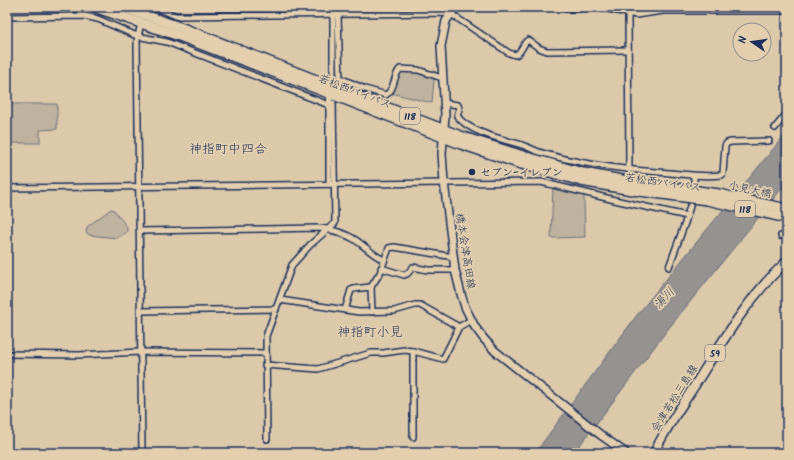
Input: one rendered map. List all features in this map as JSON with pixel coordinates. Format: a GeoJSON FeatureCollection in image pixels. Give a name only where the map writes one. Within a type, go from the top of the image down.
{"type":"FeatureCollection","features":[{"type":"Feature","properties":{"kind":"highway","name":"若松西バイパス"},"geometry":{"type":"LineString","coordinates":[[94,7],[182,38],[330,94],[444,133],[583,173],[708,196]]}},
{"type":"Feature","properties":{"kind":"highway","name":"若松西バイパス"},"geometry":{"type":"LineString","coordinates":[[122,7],[132,9],[185,29],[339,89],[444,133]]}},
{"type":"Feature","properties":{"kind":"highway","name":"小見大橋"},"geometry":{"type":"LineString","coordinates":[[708,196],[785,213]]}},
{"type":"Feature","properties":{"kind":"main road","name":"橋本会津高田線"},"geometry":{"type":"LineString","coordinates":[[456,7],[450,14],[445,24],[441,42],[440,54],[444,104],[442,163],[455,270],[463,300],[471,320],[484,339],[495,351],[602,436],[626,453]]}},
{"type":"Feature","properties":{"kind":"main road","name":"会津若松三島線"},"geometry":{"type":"LineString","coordinates":[[654,453],[669,426],[732,327],[769,280],[787,261]]}},
{"type":"Feature","properties":{"kind":"street"},"geometry":{"type":"LineString","coordinates":[[155,7],[176,16],[445,13],[450,14],[509,53],[515,55],[518,54],[528,40],[539,48],[547,51],[628,50]]}},
{"type":"Feature","properties":{"kind":"street"},"geometry":{"type":"LineString","coordinates":[[333,7],[335,14],[340,78],[339,89]]}},
{"type":"Feature","properties":{"kind":"street"},"geometry":{"type":"LineString","coordinates":[[561,7],[570,10],[599,7],[636,15],[663,9],[787,11]]}},
{"type":"Feature","properties":{"kind":"street"},"geometry":{"type":"LineString","coordinates":[[333,78],[335,14]]}},
{"type":"Feature","properties":{"kind":"street"},"geometry":{"type":"LineString","coordinates":[[628,14],[629,170]]}},
{"type":"Feature","properties":{"kind":"street"},"geometry":{"type":"LineString","coordinates":[[7,18],[84,16],[102,20],[137,36],[168,42],[331,104]]}},
{"type":"Feature","properties":{"kind":"street"},"geometry":{"type":"LineString","coordinates":[[141,24],[137,36],[142,453]]}},
{"type":"Feature","properties":{"kind":"street"},"geometry":{"type":"LineString","coordinates":[[340,78],[365,89],[386,95],[400,69],[418,70],[442,78]]}},
{"type":"Feature","properties":{"kind":"street"},"geometry":{"type":"LineString","coordinates":[[267,439],[265,365],[266,336],[292,265],[323,233],[335,223],[332,184],[330,94]]}},
{"type":"Feature","properties":{"kind":"street"},"geometry":{"type":"LineString","coordinates":[[444,104],[458,105],[459,109],[457,117],[468,126],[507,141],[539,152],[577,161],[629,170],[694,176],[722,175],[724,148],[727,143],[769,141]]}},
{"type":"Feature","properties":{"kind":"street"},"geometry":{"type":"LineString","coordinates":[[775,128],[787,113]]}},
{"type":"Feature","properties":{"kind":"street"},"geometry":{"type":"LineString","coordinates":[[694,176],[694,184]]}},
{"type":"Feature","properties":{"kind":"street"},"geometry":{"type":"LineString","coordinates":[[7,188],[544,182],[687,216]]}},
{"type":"Feature","properties":{"kind":"street"},"geometry":{"type":"LineString","coordinates":[[669,267],[690,206]]}},
{"type":"Feature","properties":{"kind":"street"},"geometry":{"type":"LineString","coordinates":[[140,231],[329,229],[343,233],[352,238],[374,255],[384,260]]}},
{"type":"Feature","properties":{"kind":"street"},"geometry":{"type":"LineString","coordinates":[[780,236],[787,235]]}},
{"type":"Feature","properties":{"kind":"street"},"geometry":{"type":"LineString","coordinates":[[372,312],[371,287],[377,280],[387,251],[392,247],[454,257]]}},
{"type":"Feature","properties":{"kind":"street"},"geometry":{"type":"LineString","coordinates":[[381,268],[404,275],[407,274],[413,267],[428,270],[455,270]]}},
{"type":"Feature","properties":{"kind":"street"},"geometry":{"type":"LineString","coordinates":[[345,310],[353,288],[371,287]]}},
{"type":"Feature","properties":{"kind":"street"},"geometry":{"type":"LineString","coordinates":[[280,300],[345,310],[372,312],[394,311],[420,305],[459,327]]}},
{"type":"Feature","properties":{"kind":"street"},"geometry":{"type":"LineString","coordinates":[[140,311],[276,309]]}},
{"type":"Feature","properties":{"kind":"street"},"geometry":{"type":"LineString","coordinates":[[265,365],[318,369],[371,353],[404,350],[443,359],[459,327],[471,320]]}},
{"type":"Feature","properties":{"kind":"street"},"geometry":{"type":"LineString","coordinates":[[413,351],[413,436]]}},
{"type":"Feature","properties":{"kind":"street"},"geometry":{"type":"LineString","coordinates":[[7,354],[80,355],[141,352],[265,352]]}},
{"type":"Feature","properties":{"kind":"shaded area"},"geometry":{"type":"Polygon","coordinates":[[[399,72],[424,73],[434,79],[432,103],[391,93],[399,72]]]}},
{"type":"Feature","properties":{"kind":"shaded area"},"geometry":{"type":"Polygon","coordinates":[[[7,104],[57,104],[57,129],[40,130],[40,143],[7,143],[7,104]]]}},
{"type":"Feature","properties":{"kind":"shaded area"},"geometry":{"type":"Polygon","coordinates":[[[553,186],[584,196],[585,237],[551,238],[553,186]]]}},
{"type":"Feature","properties":{"kind":"shaded area"},"geometry":{"type":"Polygon","coordinates":[[[111,209],[114,210],[127,227],[127,232],[117,238],[89,235],[86,232],[87,227],[111,209]]]}},
{"type":"Feature","properties":{"kind":"water","name":"湯川"},"geometry":{"type":"Polygon","coordinates":[[[787,132],[787,182],[668,329],[574,453],[535,453],[637,315],[787,132]]]}},
{"type":"Feature","properties":{"kind":"place","name":"セブン-イレブン"},"geometry":{"type":"Point","coordinates":[472,172]}},
{"type":"Feature","properties":{"kind":"district","name":"神指町中四合"},"geometry":{"type":"Point","coordinates":[228,148]}},
{"type":"Feature","properties":{"kind":"district","name":"神指町小見"},"geometry":{"type":"Point","coordinates":[370,331]}}]}
